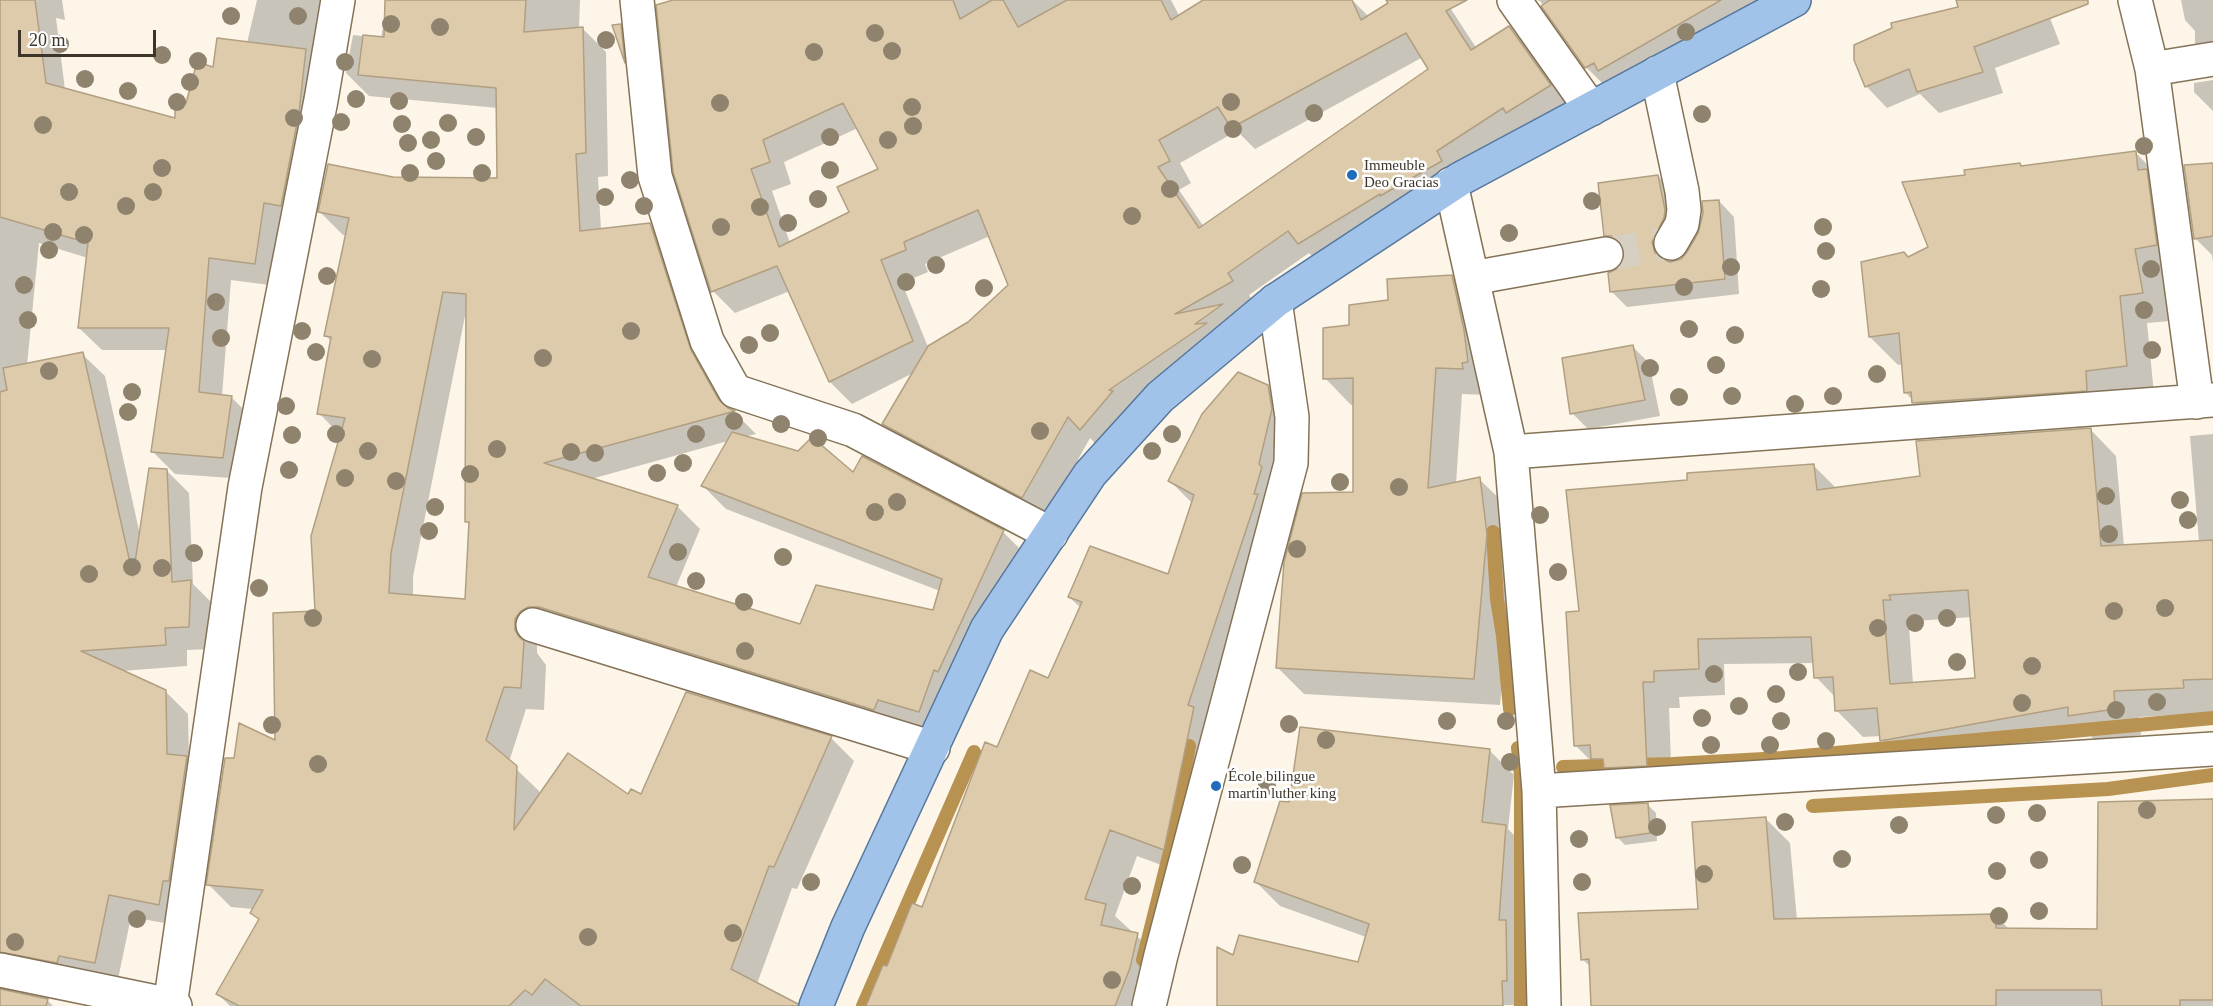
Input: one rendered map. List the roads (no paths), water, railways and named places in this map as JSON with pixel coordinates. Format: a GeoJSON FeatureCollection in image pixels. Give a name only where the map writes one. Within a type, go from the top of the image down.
{"type":"FeatureCollection","features":[{"type":"Feature","properties":{"kind":"main road"},"geometry":{"type":"LineString","coordinates":[[816,1006],[848,927],[987,629],[1090,474],[1160,397],[1275,301],[1451,184],[1794,0]]}},
{"type":"Feature","properties":{"kind":"street"},"geometry":{"type":"LineString","coordinates":[[0,970],[172,1005],[245,488],[321,100],[338,0]]}},
{"type":"Feature","properties":{"kind":"street"},"geometry":{"type":"LineString","coordinates":[[637,0],[655,176],[707,341],[735,391],[853,430],[1051,534]]}},
{"type":"Feature","properties":{"kind":"street"},"geometry":{"type":"LineString","coordinates":[[1514,0],[1591,109]]}},
{"type":"Feature","properties":{"kind":"street"},"geometry":{"type":"LineString","coordinates":[[1511,452],[2205,401],[2152,69],[2135,0]]}},
{"type":"Feature","properties":{"kind":"street"},"geometry":{"type":"LineString","coordinates":[[2152,69],[2213,59]]}},
{"type":"Feature","properties":{"kind":"street"},"geometry":{"type":"LineString","coordinates":[[1657,73],[1684,210],[1682,225],[1671,243]]}},
{"type":"Feature","properties":{"kind":"street"},"geometry":{"type":"LineString","coordinates":[[1451,184],[1511,452],[1539,791],[1544,1006]]}},
{"type":"Feature","properties":{"kind":"street"},"geometry":{"type":"LineString","coordinates":[[1472,278],[1606,254]]}},
{"type":"Feature","properties":{"kind":"street"},"geometry":{"type":"LineString","coordinates":[[1149,1006],[1291,463],[1292,417],[1275,301]]}},
{"type":"Feature","properties":{"kind":"street"},"geometry":{"type":"LineString","coordinates":[[533,625],[933,748]]}},
{"type":"Feature","properties":{"kind":"street"},"geometry":{"type":"LineString","coordinates":[[1539,791],[2213,749]]}},
{"type":"Feature","properties":{"kind":"waterway"},"geometry":{"type":"LineString","coordinates":[[1493,532],[1497,599],[1510,709]]}},
{"type":"Feature","properties":{"kind":"waterway"},"geometry":{"type":"LineString","coordinates":[[1563,767],[1782,758],[2213,718]]}},
{"type":"Feature","properties":{"kind":"waterway"},"geometry":{"type":"LineString","coordinates":[[1143,960],[1170,852],[1189,746]]}},
{"type":"Feature","properties":{"kind":"waterway"},"geometry":{"type":"LineString","coordinates":[[1518,748],[1521,776],[1521,1006]]}},
{"type":"Feature","properties":{"kind":"waterway"},"geometry":{"type":"LineString","coordinates":[[863,1006],[974,752]]}},
{"type":"Feature","properties":{"kind":"waterway"},"geometry":{"type":"LineString","coordinates":[[1813,806],[2108,789],[2213,775]]}},
{"type":"Feature","properties":{"kind":"tunnel"},"geometry":{"type":"LineString","coordinates":[[1606,254],[1671,243]]}},
{"type":"Feature","properties":{"kind":"place","name":"Immeuble Deo Gracias"},"geometry":{"type":"Point","coordinates":[1352,175]}},
{"type":"Feature","properties":{"kind":"place","name":"École bilingue martin luther king"},"geometry":{"type":"Point","coordinates":[1216,786]}}]}
